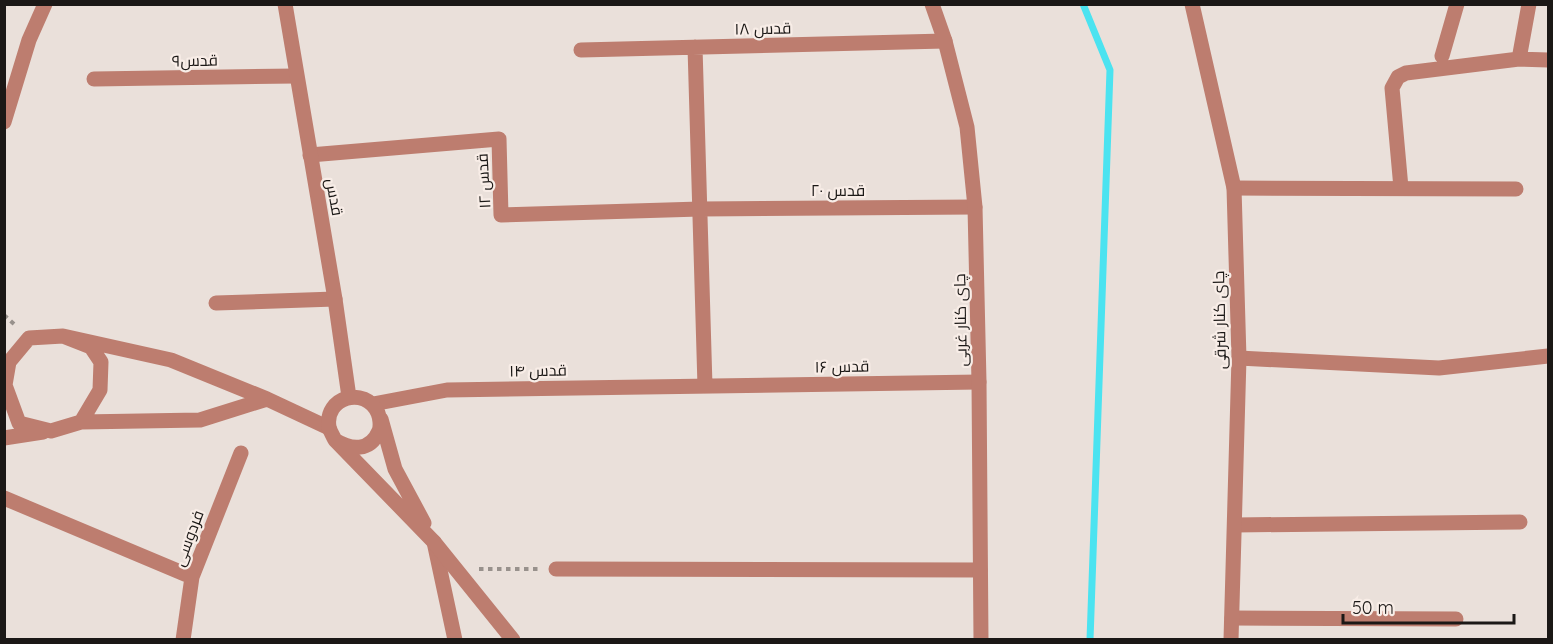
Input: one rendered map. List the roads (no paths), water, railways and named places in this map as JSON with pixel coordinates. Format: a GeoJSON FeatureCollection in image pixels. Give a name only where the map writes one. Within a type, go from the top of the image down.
{"type":"FeatureCollection","features":[{"type":"Feature","properties":{"kind":"street"},"geometry":{"type":"LineString","coordinates":[[4,122],[28,40],[45,4]]}},
{"type":"Feature","properties":{"kind":"street","name":"قدس"},"geometry":{"type":"LineString","coordinates":[[285,4],[349,397]]}},
{"type":"Feature","properties":{"kind":"street","name":"چای کنار غربی"},"geometry":{"type":"LineString","coordinates":[[932,4],[945,41],[967,127],[975,207],[981,639]]}},
{"type":"Feature","properties":{"kind":"street","name":"چای کنار شرقی"},"geometry":{"type":"LineString","coordinates":[[1192,4],[1234,188],[1239,358],[1231,639]]}},
{"type":"Feature","properties":{"kind":"street"},"geometry":{"type":"LineString","coordinates":[[1442,56],[1457,4]]}},
{"type":"Feature","properties":{"kind":"street"},"geometry":{"type":"LineString","coordinates":[[1519,59],[1529,4]]}},
{"type":"Feature","properties":{"kind":"street","name":"قدس ۱۸"},"geometry":{"type":"LineString","coordinates":[[581,50],[945,41]]}},
{"type":"Feature","properties":{"kind":"street"},"geometry":{"type":"LineString","coordinates":[[695,47],[705,386]]}},
{"type":"Feature","properties":{"kind":"street"},"geometry":{"type":"LineString","coordinates":[[1401,188],[1392,88],[1398,77],[1406,73],[1519,59],[1548,60]]}},
{"type":"Feature","properties":{"kind":"street","name":"قدس۹"},"geometry":{"type":"LineString","coordinates":[[94,80],[296,76]]}},
{"type":"Feature","properties":{"kind":"street","name":"قدس ۱۲"},"geometry":{"type":"LineString","coordinates":[[310,155],[499,139],[501,215],[700,209]]}},
{"type":"Feature","properties":{"kind":"street"},"geometry":{"type":"LineString","coordinates":[[1234,188],[1516,189]]}},
{"type":"Feature","properties":{"kind":"street","name":"قدس ۲۰"},"geometry":{"type":"LineString","coordinates":[[700,209],[975,207]]}},
{"type":"Feature","properties":{"kind":"street"},"geometry":{"type":"LineString","coordinates":[[216,303],[334,299]]}},
{"type":"Feature","properties":{"kind":"street"},"geometry":{"type":"LineString","coordinates":[[51,431],[19,423],[6,385],[7,365],[28,339],[63,336],[171,360],[267,399],[332,434],[347,447],[360,447],[372,441],[380,429],[377,410]]}},
{"type":"Feature","properties":{"kind":"street"},"geometry":{"type":"LineString","coordinates":[[63,336],[90,347],[101,362],[100,390],[81,422]]}},
{"type":"Feature","properties":{"kind":"street"},"geometry":{"type":"LineString","coordinates":[[1239,358],[1439,368],[1548,356]]}},
{"type":"Feature","properties":{"kind":"street","name":"قدس ۱۶"},"geometry":{"type":"LineString","coordinates":[[705,386],[979,382]]}},
{"type":"Feature","properties":{"kind":"street","name":"قدس ۱۴"},"geometry":{"type":"LineString","coordinates":[[377,410],[447,390],[705,386]]}},
{"type":"Feature","properties":{"kind":"street"},"geometry":{"type":"LineString","coordinates":[[455,639],[434,542],[395,469],[377,410],[362,397],[349,397],[337,403],[329,415],[332,434],[434,542],[513,639]]}},
{"type":"Feature","properties":{"kind":"street"},"geometry":{"type":"LineString","coordinates":[[4,438],[51,431],[81,422],[200,420],[267,399]]}},
{"type":"Feature","properties":{"kind":"street","name":"فردوسی"},"geometry":{"type":"LineString","coordinates":[[183,639],[192,577],[241,453]]}},
{"type":"Feature","properties":{"kind":"street"},"geometry":{"type":"LineString","coordinates":[[4,498],[192,577]]}},
{"type":"Feature","properties":{"kind":"street"},"geometry":{"type":"LineString","coordinates":[[1235,525],[1520,522]]}},
{"type":"Feature","properties":{"kind":"street"},"geometry":{"type":"LineString","coordinates":[[556,569],[980,570]]}},
{"type":"Feature","properties":{"kind":"street"},"geometry":{"type":"LineString","coordinates":[[1232,618],[1456,619]]}},
{"type":"Feature","properties":{"kind":"waterway"},"geometry":{"type":"LineString","coordinates":[[1083,4],[1110,70],[1090,640]]}}]}
